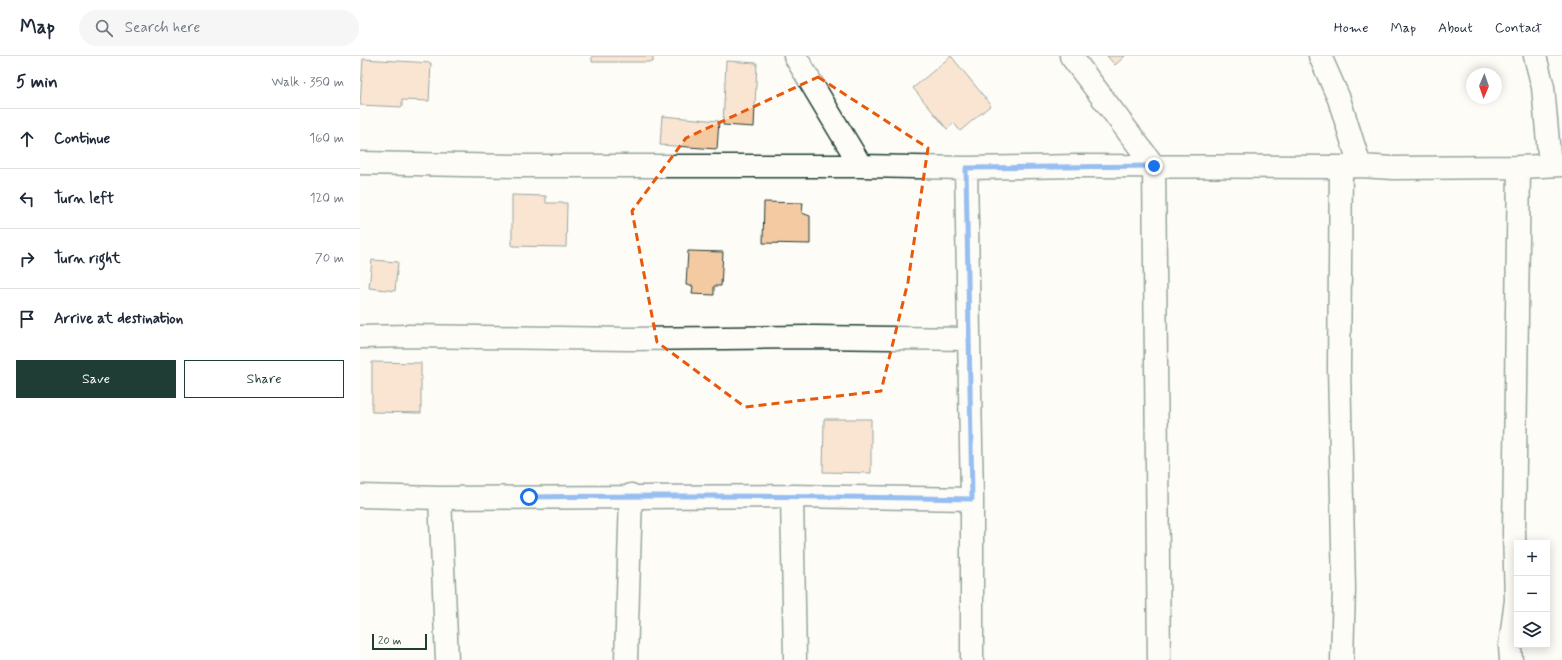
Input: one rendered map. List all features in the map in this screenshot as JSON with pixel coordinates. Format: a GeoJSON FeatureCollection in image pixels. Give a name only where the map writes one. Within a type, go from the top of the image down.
{"type":"FeatureCollection","features":[{"type":"Feature","properties":{"kind":"street"},"geometry":{"type":"LineString","coordinates":[[795,56],[861,166]]}},
{"type":"Feature","properties":{"kind":"street"},"geometry":{"type":"LineString","coordinates":[[1071,56],[1154,166],[1159,660]]}},
{"type":"Feature","properties":{"kind":"street"},"geometry":{"type":"LineString","coordinates":[[1320,56],[1340,99],[1350,166],[1339,367],[1344,589],[1342,660]]}},
{"type":"Feature","properties":{"kind":"street"},"geometry":{"type":"LineString","coordinates":[[360,163],[518,166],[861,166],[966,168],[1154,166],[1350,166],[1393,168],[1519,167],[1556,165],[1543,87],[1535,56]]}},
{"type":"Feature","properties":{"kind":"street"},"geometry":{"type":"LineString","coordinates":[[1510,660],[1510,646],[1516,600],[1514,532],[1519,167]]}},
{"type":"Feature","properties":{"kind":"street"},"geometry":{"type":"LineString","coordinates":[[966,168],[972,499],[972,660]]}},
{"type":"Feature","properties":{"kind":"street"},"geometry":{"type":"LineString","coordinates":[[360,337],[409,336],[622,339],[813,337],[969,339]]}},
{"type":"Feature","properties":{"kind":"street"},"geometry":{"type":"LineString","coordinates":[[360,496],[440,498],[792,496],[972,499]]}},
{"type":"Feature","properties":{"kind":"street"},"geometry":{"type":"LineString","coordinates":[[626,660],[631,496]]}},
{"type":"Feature","properties":{"kind":"street"},"geometry":{"type":"LineString","coordinates":[[792,496],[795,660]]}},
{"type":"Feature","properties":{"kind":"street"},"geometry":{"type":"LineString","coordinates":[[440,498],[447,660]]}},
{"type":"Feature","properties":{"kind":"highlighted area"},"geometry":{"type":"Polygon","coordinates":[[[818,77],[928,148],[908,282],[881,391],[745,407],[657,342],[632,211],[686,138],[818,77]]]}},
{"type":"Feature","properties":{"kind":"building"},"geometry":{"type":"Polygon","coordinates":[[[592,56],[653,56],[653,62],[592,62],[592,56]]]}},
{"type":"Feature","properties":{"kind":"building"},"geometry":{"type":"Polygon","coordinates":[[[951,56],[991,105],[960,131],[954,123],[947,129],[913,88],[951,56]]]}},
{"type":"Feature","properties":{"kind":"building"},"geometry":{"type":"Polygon","coordinates":[[[1107,56],[1125,56],[1115,65],[1107,56]]]}},
{"type":"Feature","properties":{"kind":"building"},"geometry":{"type":"Polygon","coordinates":[[[363,59],[431,63],[429,101],[402,100],[402,107],[360,105],[363,59]]]}},
{"type":"Feature","properties":{"kind":"building"},"geometry":{"type":"Polygon","coordinates":[[[726,61],[757,63],[754,127],[723,125],[726,61]]]}},
{"type":"Feature","properties":{"kind":"building"},"geometry":{"type":"Polygon","coordinates":[[[662,116],[719,121],[717,149],[660,145],[662,116]]]}},
{"type":"Feature","properties":{"kind":"building"},"geometry":{"type":"Polygon","coordinates":[[[512,195],[546,196],[546,203],[567,203],[566,247],[512,246],[512,195]]]}},
{"type":"Feature","properties":{"kind":"building"},"geometry":{"type":"Polygon","coordinates":[[[764,202],[803,203],[802,213],[810,216],[810,244],[763,243],[764,202]]]}},
{"type":"Feature","properties":{"kind":"building"},"geometry":{"type":"Polygon","coordinates":[[[688,251],[723,252],[721,286],[714,286],[714,295],[692,294],[693,286],[686,285],[688,251]]]}},
{"type":"Feature","properties":{"kind":"building"},"geometry":{"type":"Polygon","coordinates":[[[372,260],[398,262],[395,291],[369,288],[372,260]]]}},
{"type":"Feature","properties":{"kind":"building"},"geometry":{"type":"Polygon","coordinates":[[[372,362],[421,363],[421,413],[372,412],[372,362]]]}},
{"type":"Feature","properties":{"kind":"building"},"geometry":{"type":"Polygon","coordinates":[[[824,419],[871,419],[871,473],[823,472],[824,419]]]}},
{"type":"Feature","properties":{"kind":"route"},"geometry":{"type":"LineString","coordinates":[[529,497],[792,496],[972,499],[966,168],[1154,166]]}}]}
